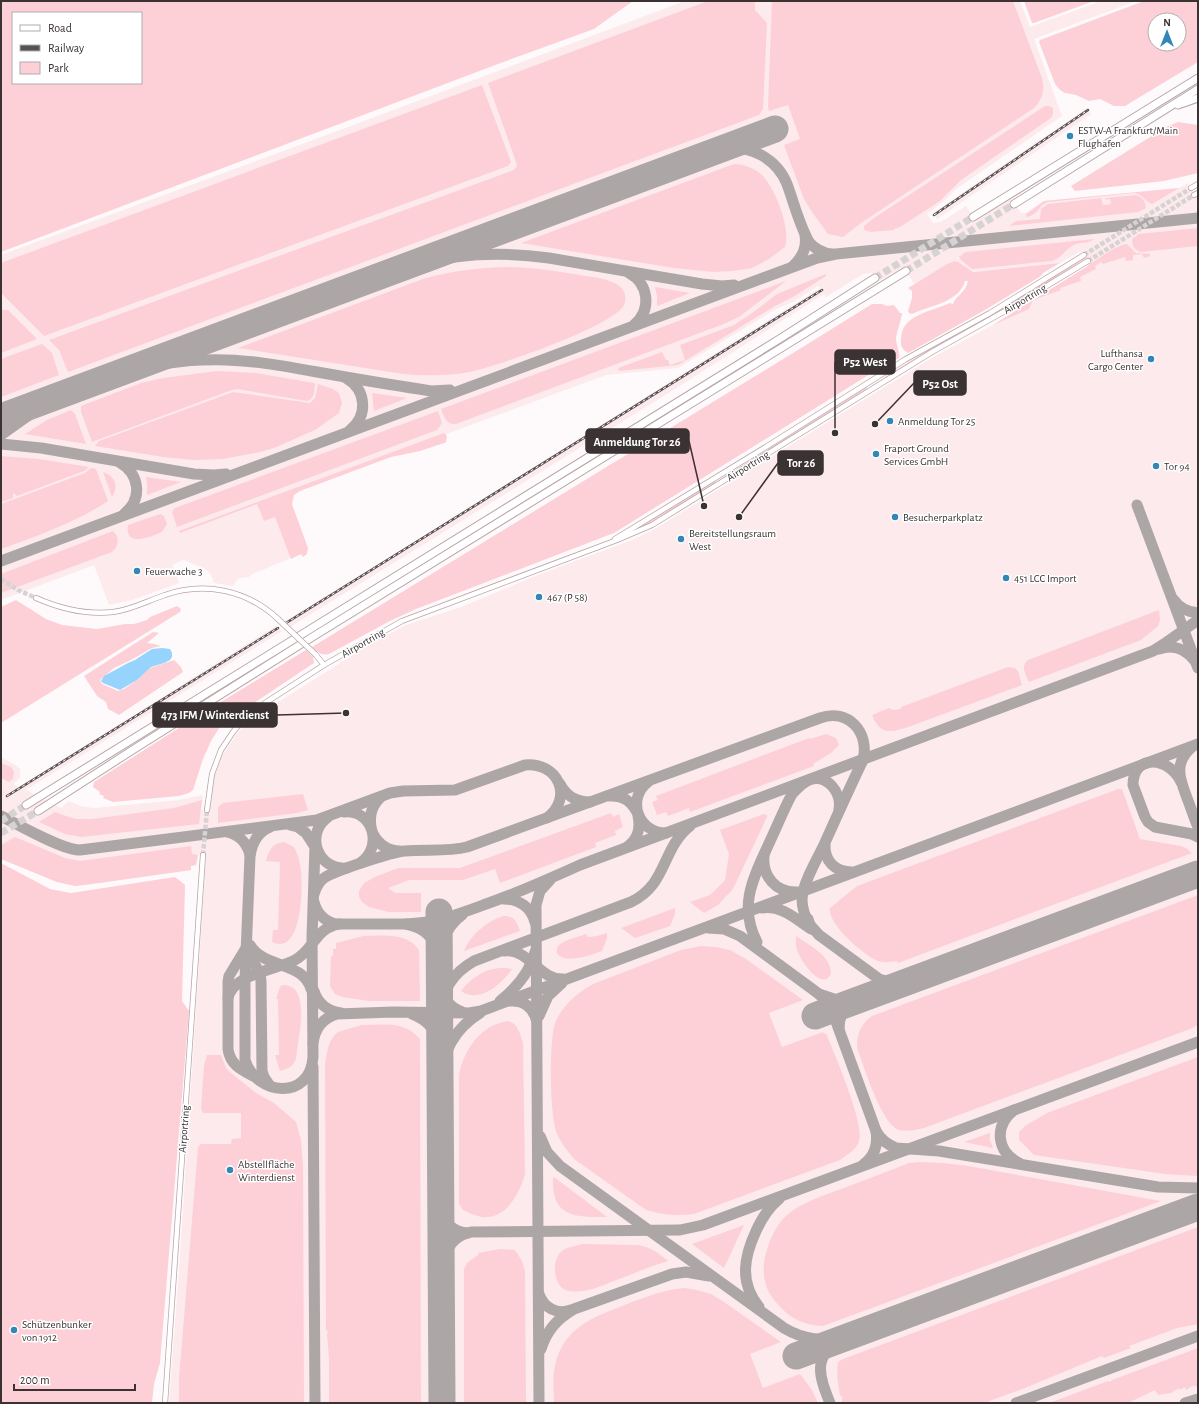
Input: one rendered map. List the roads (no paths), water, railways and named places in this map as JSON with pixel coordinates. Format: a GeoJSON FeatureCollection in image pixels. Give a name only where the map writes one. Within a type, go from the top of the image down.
{"type":"FeatureCollection","features":[{"type":"Feature","properties":{"kind":"highway"},"geometry":{"type":"LineString","coordinates":[[973,217],[1198,78]]}},
{"type":"Feature","properties":{"kind":"highway"},"geometry":{"type":"LineString","coordinates":[[1014,204],[1198,89]]}},
{"type":"Feature","properties":{"kind":"highway"},"geometry":{"type":"LineString","coordinates":[[1161,112],[1198,98]]}},
{"type":"Feature","properties":{"kind":"highway"},"geometry":{"type":"LineString","coordinates":[[38,811],[308,640],[906,271]]}},
{"type":"Feature","properties":{"kind":"highway"},"geometry":{"type":"LineString","coordinates":[[26,806],[876,278]]}},
{"type":"Feature","properties":{"kind":"street"},"geometry":{"type":"LineString","coordinates":[[1191,188],[1198,184]]}},
{"type":"Feature","properties":{"kind":"street","name":"Airportring"},"geometry":{"type":"LineString","coordinates":[[588,551],[635,527],[906,359],[990,313],[1084,255]]}},
{"type":"Feature","properties":{"kind":"street","name":"Airportring"},"geometry":{"type":"LineString","coordinates":[[207,810],[213,768],[221,750],[233,732],[253,711],[324,665],[402,621],[638,532],[932,352],[1007,310],[1088,261]]}},
{"type":"Feature","properties":{"kind":"street"},"geometry":{"type":"LineString","coordinates":[[36,598],[69,610],[99,613],[131,608],[164,595],[182,590],[209,588],[224,590],[256,602],[278,619],[316,655],[324,665]]}},
{"type":"Feature","properties":{"kind":"street","name":"Airportring"},"geometry":{"type":"LineString","coordinates":[[165,1403],[203,855]]}},
{"type":"Feature","properties":{"kind":"water"},"geometry":{"type":"Polygon","coordinates":[[[152,649],[170,649],[172,657],[170,660],[151,667],[137,680],[120,690],[101,681],[104,676],[135,660],[152,649]]]}},
{"type":"Feature","properties":{"kind":"tunnel"},"geometry":{"type":"LineString","coordinates":[[1084,255],[1191,188]]}},
{"type":"Feature","properties":{"kind":"tunnel"},"geometry":{"type":"LineString","coordinates":[[1088,261],[1194,195]]}},
{"type":"Feature","properties":{"kind":"tunnel"},"geometry":{"type":"LineString","coordinates":[[906,271],[1014,204]]}},
{"type":"Feature","properties":{"kind":"tunnel"},"geometry":{"type":"LineString","coordinates":[[875,278],[973,217]]}},
{"type":"Feature","properties":{"kind":"tunnel"},"geometry":{"type":"LineString","coordinates":[[1,579],[18,590],[36,598]]}},
{"type":"Feature","properties":{"kind":"tunnel"},"geometry":{"type":"LineString","coordinates":[[1,821],[26,805]]}},
{"type":"Feature","properties":{"kind":"tunnel"},"geometry":{"type":"LineString","coordinates":[[203,855],[207,810]]}},
{"type":"Feature","properties":{"kind":"tunnel"},"geometry":{"type":"LineString","coordinates":[[1,833],[38,811]]}},
{"type":"Feature","properties":{"kind":"railway"},"geometry":{"type":"LineString","coordinates":[[934,215],[1088,110]]}},
{"type":"Feature","properties":{"kind":"railway"},"geometry":{"type":"LineString","coordinates":[[286,623],[822,290]]}},
{"type":"Feature","properties":{"kind":"railway"},"geometry":{"type":"LineString","coordinates":[[7,796],[278,628]]}},
{"type":"Feature","properties":{"kind":"place","name":"ESTW-A Frankfurt/Main Flughafen"},"geometry":{"type":"Point","coordinates":[1070,136]}},
{"type":"Feature","properties":{"kind":"place","name":"Lufthansa Cargo Center"},"geometry":{"type":"Point","coordinates":[1151,359]}},
{"type":"Feature","properties":{"kind":"place","name":"Anmeldung Tor 25"},"geometry":{"type":"Point","coordinates":[890,421]}},
{"type":"Feature","properties":{"kind":"place","name":"P52 Ost"},"geometry":{"type":"Point","coordinates":[875,424]}},
{"type":"Feature","properties":{"kind":"place","name":"P52 West"},"geometry":{"type":"Point","coordinates":[835,433]}},
{"type":"Feature","properties":{"kind":"place","name":"Fraport Ground Services GmbH"},"geometry":{"type":"Point","coordinates":[876,454]}},
{"type":"Feature","properties":{"kind":"place","name":"Tor 94"},"geometry":{"type":"Point","coordinates":[1156,466]}},
{"type":"Feature","properties":{"kind":"place","name":"Anmeldung Tor 26"},"geometry":{"type":"Point","coordinates":[704,506]}},
{"type":"Feature","properties":{"kind":"place","name":"Tor 26"},"geometry":{"type":"Point","coordinates":[739,517]}},
{"type":"Feature","properties":{"kind":"place","name":"Besucherparkplatz"},"geometry":{"type":"Point","coordinates":[895,517]}},
{"type":"Feature","properties":{"kind":"place","name":"Bereitstellungsraum West"},"geometry":{"type":"Point","coordinates":[681,539]}},
{"type":"Feature","properties":{"kind":"place","name":"Feuerwache 3"},"geometry":{"type":"Point","coordinates":[137,571]}},
{"type":"Feature","properties":{"kind":"place","name":"451 LCC Import"},"geometry":{"type":"Point","coordinates":[1006,578]}},
{"type":"Feature","properties":{"kind":"place","name":"467 (P 58)"},"geometry":{"type":"Point","coordinates":[539,597]}},
{"type":"Feature","properties":{"kind":"place","name":"473 IFM / Winterdienst"},"geometry":{"type":"Point","coordinates":[346,713]}},
{"type":"Feature","properties":{"kind":"place","name":"Abstellfläche Winterdienst"},"geometry":{"type":"Point","coordinates":[230,1170]}},
{"type":"Feature","properties":{"kind":"place","name":"Schützenbunker von 1912"},"geometry":{"type":"Point","coordinates":[14,1330]}}]}
